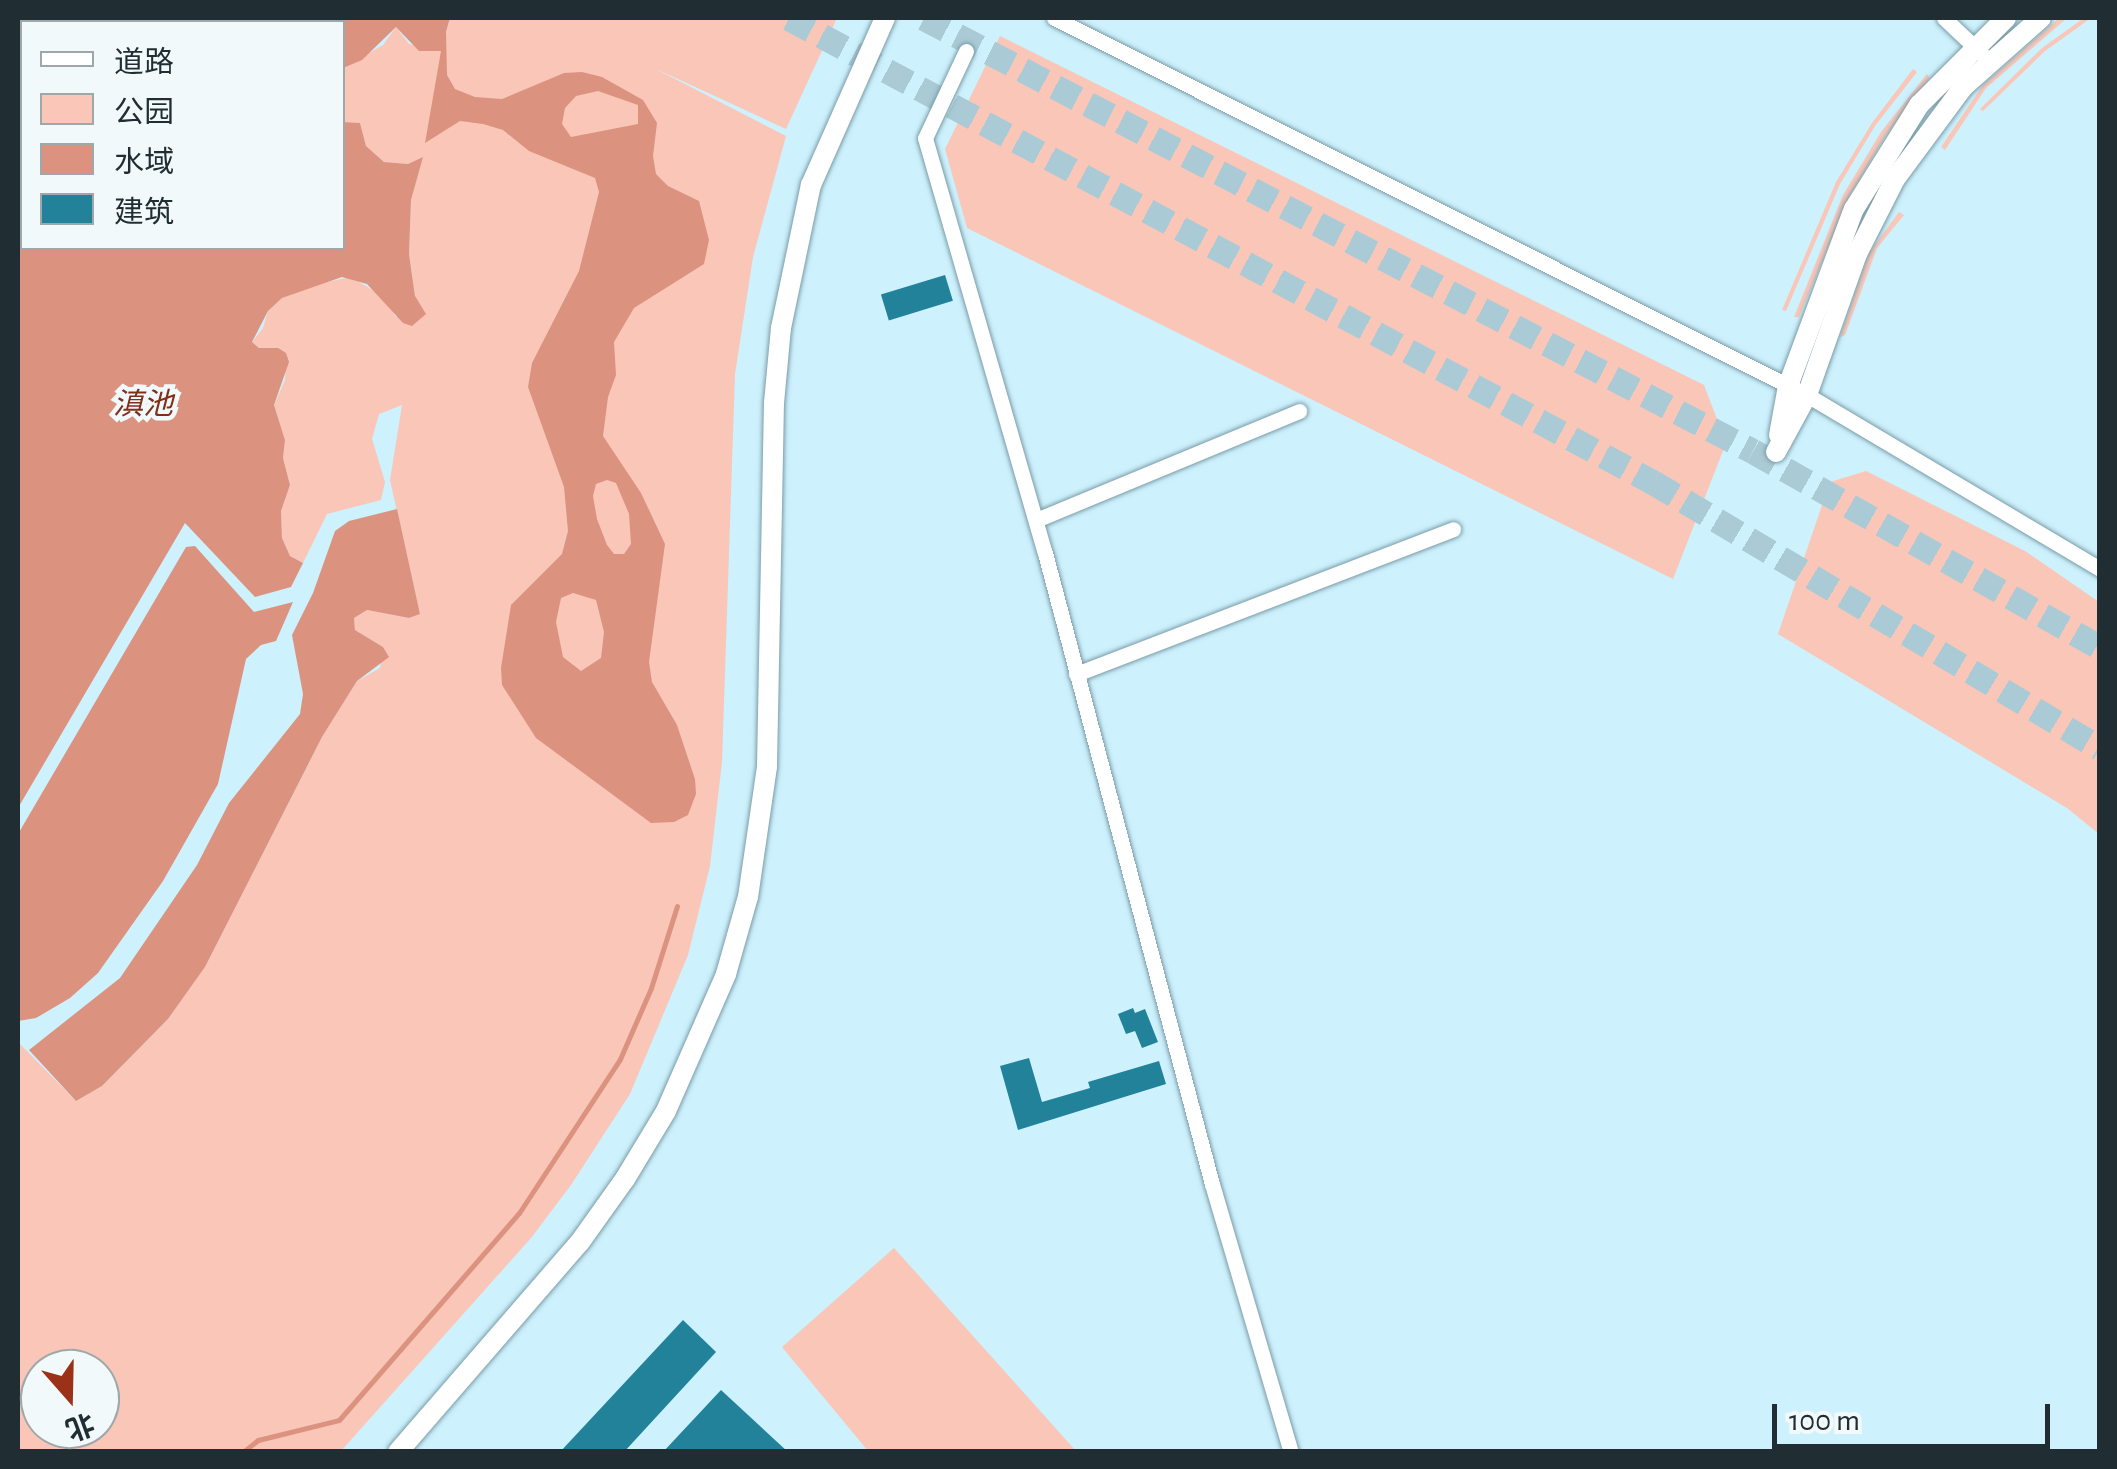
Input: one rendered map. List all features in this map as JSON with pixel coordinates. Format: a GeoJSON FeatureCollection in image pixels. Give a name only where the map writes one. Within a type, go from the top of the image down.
{"type":"FeatureCollection","features":[{"type":"Feature","properties":{"kind":"street"},"geometry":{"type":"LineString","coordinates":[[398,1452],[580,1242],[625,1179],[666,1111],[726,974],[751,881],[767,766],[774,403],[781,328],[812,186],[884,18]]}},
{"type":"Feature","properties":{"kind":"street"},"geometry":{"type":"LineString","coordinates":[[1054,18],[1797,390],[2100,570]]}},
{"type":"Feature","properties":{"kind":"street"},"geometry":{"type":"LineString","coordinates":[[1944,18],[1981,54]]}},
{"type":"Feature","properties":{"kind":"street"},"geometry":{"type":"LineString","coordinates":[[1797,390],[1873,218],[2006,18]]}},
{"type":"Feature","properties":{"kind":"street"},"geometry":{"type":"LineString","coordinates":[[1981,54],[2041,18]]}},
{"type":"Feature","properties":{"kind":"street"},"geometry":{"type":"LineString","coordinates":[[966,51],[924,138],[1036,520],[1212,1184],[1291,1452]]}},
{"type":"Feature","properties":{"kind":"street"},"geometry":{"type":"LineString","coordinates":[[1036,520],[1299,410]]}},
{"type":"Feature","properties":{"kind":"street"},"geometry":{"type":"LineString","coordinates":[[1076,674],[1454,529]]}},
{"type":"Feature","properties":{"kind":"green space"},"geometry":{"type":"Polygon","coordinates":[[[450,18],[837,18],[786,129],[654,68],[786,136],[753,257],[735,374],[722,762],[710,866],[688,955],[630,1094],[571,1185],[531,1238],[341,1451],[18,1451],[18,1042],[76,1101],[102,1086],[168,1019],[205,967],[322,737],[357,681],[380,668],[383,647],[355,630],[354,618],[367,610],[409,618],[420,614],[390,480],[402,405],[379,414],[372,439],[385,482],[381,500],[327,514],[303,563],[290,556],[282,538],[281,511],[290,485],[283,458],[285,440],[274,405],[285,380],[286,353],[259,348],[252,342],[263,328],[268,311],[282,298],[316,284],[351,277],[381,295],[396,317],[415,296],[409,254],[411,200],[422,158],[408,164],[384,162],[366,146],[360,123],[345,122],[345,67],[383,45],[396,27],[409,44],[441,50],[450,18]]]}},
{"type":"Feature","properties":{"kind":"green space"},"geometry":{"type":"Polygon","coordinates":[[[2059,18],[2067,18],[1986,88],[1945,150],[1941,147],[1983,85],[2059,18]]]}},
{"type":"Feature","properties":{"kind":"green space"},"geometry":{"type":"Polygon","coordinates":[[[2084,18],[2091,18],[2045,51],[1983,111],[1980,109],[2042,48],[2084,18]]]}},
{"type":"Feature","properties":{"kind":"green space"},"geometry":{"type":"Polygon","coordinates":[[[1000,36],[1704,385],[1726,443],[1673,579],[967,228],[945,149],[1000,36]]]}},
{"type":"Feature","properties":{"kind":"green space"},"geometry":{"type":"Polygon","coordinates":[[[1913,69],[1917,72],[1875,126],[1840,184],[1786,311],[1782,310],[1836,182],[1872,123],[1913,69]]]}},
{"type":"Feature","properties":{"kind":"green space"},"geometry":{"type":"Polygon","coordinates":[[[1927,74],[1930,78],[1886,135],[1849,197],[1799,317],[1794,317],[1843,195],[1881,132],[1927,74]]]}},
{"type":"Feature","properties":{"kind":"green space"},"geometry":{"type":"Polygon","coordinates":[[[1899,212],[1904,215],[1877,248],[1845,335],[1840,337],[1869,253],[1899,212]]]}},
{"type":"Feature","properties":{"kind":"green space"},"geometry":{"type":"Polygon","coordinates":[[[1866,471],[2025,551],[2099,602],[2099,834],[2067,808],[1778,634],[1830,482],[1866,471]]]}},
{"type":"Feature","properties":{"kind":"green space"},"geometry":{"type":"Polygon","coordinates":[[[894,1248],[1076,1451],[868,1451],[782,1347],[894,1248]]]}},
{"type":"Feature","properties":{"kind":"water","name":"滇池"},"geometry":{"type":"Polygon","coordinates":[[[18,18],[450,18],[446,32],[447,75],[455,89],[475,97],[502,99],[564,73],[582,72],[602,77],[643,100],[657,123],[653,156],[656,174],[668,186],[699,201],[709,240],[704,264],[634,308],[614,342],[616,375],[608,397],[603,436],[641,493],[665,544],[649,662],[652,682],[677,725],[695,779],[696,794],[688,815],[674,822],[651,823],[536,738],[502,685],[511,605],[562,554],[568,531],[564,487],[528,387],[532,363],[579,271],[599,192],[595,178],[529,151],[503,130],[483,124],[460,121],[425,143],[441,51],[419,51],[396,27],[362,60],[345,67],[345,20],[20,20],[20,250],[345,250],[345,122],[360,123],[366,146],[384,162],[408,164],[423,157],[411,200],[409,254],[415,296],[426,314],[412,326],[403,323],[367,284],[342,277],[282,298],[268,311],[252,342],[259,348],[278,348],[286,353],[289,362],[274,405],[285,440],[283,458],[290,485],[281,511],[282,538],[290,556],[303,563],[291,587],[255,597],[185,523],[18,808],[18,18]],[[598,91],[576,96],[565,108],[562,124],[571,137],[638,124],[638,105],[598,91]],[[607,480],[596,484],[593,496],[597,519],[607,545],[614,554],[624,554],[631,544],[629,514],[616,483],[607,480]],[[573,593],[561,598],[556,622],[563,657],[581,671],[601,658],[604,632],[596,600],[573,593]]]}},
{"type":"Feature","properties":{"kind":"water"},"geometry":{"type":"Polygon","coordinates":[[[397,509],[420,614],[409,618],[367,610],[354,618],[355,630],[383,647],[389,657],[357,681],[322,737],[205,967],[168,1019],[102,1086],[76,1101],[29,1050],[120,978],[197,865],[229,803],[300,714],[303,694],[292,635],[313,593],[335,531],[349,521],[397,509]]]}},
{"type":"Feature","properties":{"kind":"water"},"geometry":{"type":"Polygon","coordinates":[[[195,546],[254,612],[293,602],[276,641],[261,645],[246,659],[218,784],[163,881],[98,973],[70,998],[36,1018],[18,1021],[18,834],[186,547],[195,546]]]}},
{"type":"Feature","properties":{"kind":"building"},"geometry":{"type":"Polygon","coordinates":[[[945,275],[953,301],[889,320],[881,295],[945,275]]]}},
{"type":"Feature","properties":{"kind":"building"},"geometry":{"type":"Polygon","coordinates":[[[1133,1008],[1135,1013],[1145,1009],[1158,1042],[1142,1048],[1135,1031],[1126,1034],[1118,1014],[1133,1008]]]}},
{"type":"Feature","properties":{"kind":"building"},"geometry":{"type":"Polygon","coordinates":[[[1029,1058],[1042,1102],[1090,1088],[1088,1082],[1159,1061],[1166,1084],[1018,1130],[1000,1066],[1029,1058]]]}},
{"type":"Feature","properties":{"kind":"building"},"geometry":{"type":"Polygon","coordinates":[[[683,1320],[716,1352],[624,1452],[560,1452],[683,1320]]]}},
{"type":"Feature","properties":{"kind":"building"},"geometry":{"type":"Polygon","coordinates":[[[721,1390],[788,1452],[663,1452],[721,1390]]]}},
{"type":"Feature","properties":{"kind":"waterway"},"geometry":{"type":"LineString","coordinates":[[243,1452],[258,1440],[339,1420],[519,1213],[620,1059],[651,988],[677,906]]}},
{"type":"Feature","properties":{"kind":"tunnel"},"geometry":{"type":"LineString","coordinates":[[789,18],[1653,482],[2100,748]]}},
{"type":"Feature","properties":{"kind":"tunnel"},"geometry":{"type":"LineString","coordinates":[[924,18],[1753,451],[2100,647]]}}]}
